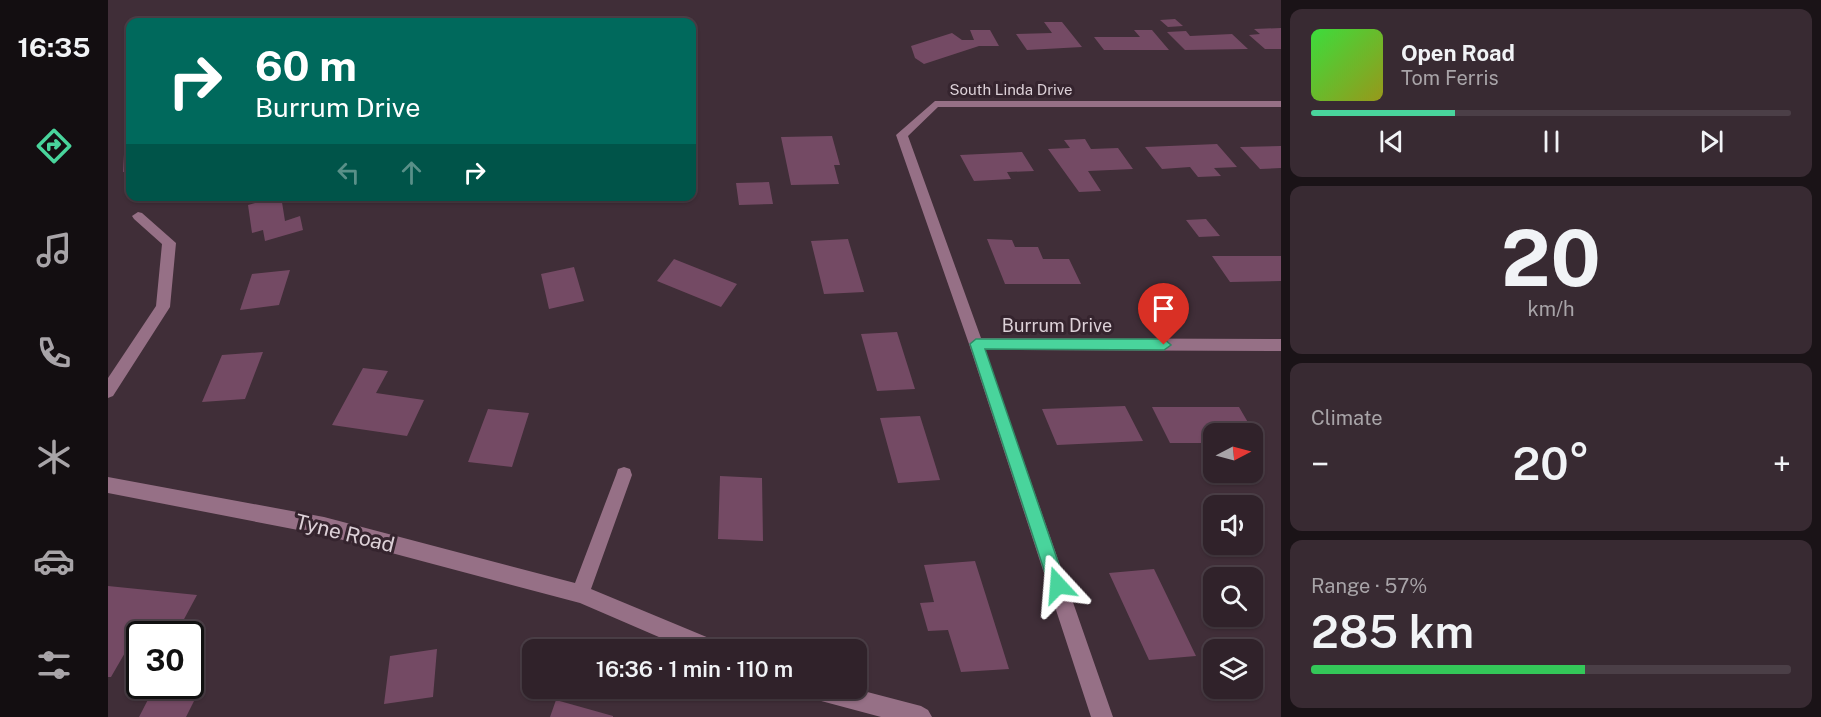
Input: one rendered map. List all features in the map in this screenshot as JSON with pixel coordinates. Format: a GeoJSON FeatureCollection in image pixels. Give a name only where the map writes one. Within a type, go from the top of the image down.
{"type":"FeatureCollection","features":[{"type":"Feature","properties":{"kind":"street","name":"South Linda Drive"},"geometry":{"type":"LineString","coordinates":[[976,344],[902,135],[935,104],[1281,104]]}},
{"type":"Feature","properties":{"kind":"street"},"geometry":{"type":"LineString","coordinates":[[108,391],[163,307],[169,243],[138,216]]}},
{"type":"Feature","properties":{"kind":"street","name":"Burrum Drive"},"geometry":{"type":"LineString","coordinates":[[976,344],[1281,345]]}},
{"type":"Feature","properties":{"kind":"street"},"geometry":{"type":"LineString","coordinates":[[976,344],[1102,717]]}},
{"type":"Feature","properties":{"kind":"street"},"geometry":{"type":"LineString","coordinates":[[579,594],[624,475]]}},
{"type":"Feature","properties":{"kind":"street","name":"Tyne Road"},"geometry":{"type":"LineString","coordinates":[[108,485],[324,526],[579,594],[687,639]]}},
{"type":"Feature","properties":{"kind":"street"},"geometry":{"type":"LineString","coordinates":[[852,699],[921,717]]}},
{"type":"Feature","properties":{"kind":"building"},"geometry":{"type":"Polygon","coordinates":[[[1175,19],[1183,26],[1168,27],[1160,20],[1175,19]]]}},
{"type":"Feature","properties":{"kind":"building"},"geometry":{"type":"Polygon","coordinates":[[[1044,22],[1062,22],[1082,47],[1027,50],[1016,34],[1052,33],[1044,22]]]}},
{"type":"Feature","properties":{"kind":"building"},"geometry":{"type":"Polygon","coordinates":[[[1281,28],[1281,49],[1265,49],[1249,35],[1260,34],[1254,29],[1281,28]]]}},
{"type":"Feature","properties":{"kind":"building"},"geometry":{"type":"Polygon","coordinates":[[[970,30],[990,30],[999,46],[979,46],[924,64],[915,58],[911,46],[952,33],[962,40],[974,40],[970,30]]]}},
{"type":"Feature","properties":{"kind":"building"},"geometry":{"type":"Polygon","coordinates":[[[1134,30],[1152,30],[1169,50],[1104,50],[1094,37],[1140,37],[1134,30]]]}},
{"type":"Feature","properties":{"kind":"building"},"geometry":{"type":"Polygon","coordinates":[[[1186,31],[1190,36],[1232,34],[1248,49],[1185,50],[1167,32],[1186,31]]]}},
{"type":"Feature","properties":{"kind":"building"},"geometry":{"type":"Polygon","coordinates":[[[832,136],[840,165],[834,165],[839,184],[791,185],[781,137],[832,136]]]}},
{"type":"Feature","properties":{"kind":"building"},"geometry":{"type":"Polygon","coordinates":[[[1085,139],[1091,149],[1118,148],[1133,169],[1088,171],[1101,191],[1079,192],[1048,149],[1070,148],[1064,140],[1085,139]]]}},
{"type":"Feature","properties":{"kind":"building"},"geometry":{"type":"Polygon","coordinates":[[[1217,144],[1237,167],[1214,168],[1221,176],[1198,177],[1190,167],[1162,169],[1145,147],[1217,144]]]}},
{"type":"Feature","properties":{"kind":"building"},"geometry":{"type":"Polygon","coordinates":[[[1281,146],[1281,168],[1260,169],[1240,147],[1281,146]]]}},
{"type":"Feature","properties":{"kind":"building"},"geometry":{"type":"Polygon","coordinates":[[[1022,152],[1034,171],[1007,172],[1011,179],[974,181],[960,155],[1022,152]]]}},
{"type":"Feature","properties":{"kind":"building"},"geometry":{"type":"Polygon","coordinates":[[[126,153],[126,172],[123,172],[124,154],[126,153]]]}},
{"type":"Feature","properties":{"kind":"building"},"geometry":{"type":"Polygon","coordinates":[[[769,182],[773,204],[739,205],[736,183],[769,182]]]}},
{"type":"Feature","properties":{"kind":"building"},"geometry":{"type":"Polygon","coordinates":[[[263,201],[282,201],[285,221],[300,216],[303,230],[265,241],[263,230],[252,233],[248,205],[263,201]]]}},
{"type":"Feature","properties":{"kind":"building"},"geometry":{"type":"Polygon","coordinates":[[[1206,219],[1220,236],[1199,237],[1186,220],[1206,219]]]}},
{"type":"Feature","properties":{"kind":"building"},"geometry":{"type":"Polygon","coordinates":[[[848,239],[864,292],[824,294],[811,241],[848,239]]]}},
{"type":"Feature","properties":{"kind":"building"},"geometry":{"type":"Polygon","coordinates":[[[987,239],[1012,240],[1015,247],[1038,247],[1043,259],[1069,259],[1081,284],[1005,284],[987,239]]]}},
{"type":"Feature","properties":{"kind":"building"},"geometry":{"type":"Polygon","coordinates":[[[1212,256],[1281,256],[1281,281],[1230,282],[1212,256]]]}},
{"type":"Feature","properties":{"kind":"building"},"geometry":{"type":"Polygon","coordinates":[[[674,259],[737,284],[721,307],[657,281],[674,259]]]}},
{"type":"Feature","properties":{"kind":"building"},"geometry":{"type":"Polygon","coordinates":[[[574,267],[584,301],[549,309],[541,274],[574,267]]]}},
{"type":"Feature","properties":{"kind":"building"},"geometry":{"type":"Polygon","coordinates":[[[290,270],[279,305],[240,310],[252,274],[290,270]]]}},
{"type":"Feature","properties":{"kind":"building"},"geometry":{"type":"Polygon","coordinates":[[[897,332],[915,389],[877,391],[861,334],[897,332]]]}},
{"type":"Feature","properties":{"kind":"building"},"geometry":{"type":"Polygon","coordinates":[[[263,352],[245,399],[202,402],[222,355],[263,352]]]}},
{"type":"Feature","properties":{"kind":"building"},"geometry":{"type":"Polygon","coordinates":[[[363,368],[388,371],[376,393],[424,400],[407,436],[332,425],[363,368]]]}},
{"type":"Feature","properties":{"kind":"building"},"geometry":{"type":"Polygon","coordinates":[[[1125,406],[1143,441],[1057,445],[1042,409],[1125,406]]]}},
{"type":"Feature","properties":{"kind":"building"},"geometry":{"type":"Polygon","coordinates":[[[1152,407],[1239,407],[1248,423],[1203,423],[1203,443],[1170,443],[1152,407]]]}},
{"type":"Feature","properties":{"kind":"building"},"geometry":{"type":"Polygon","coordinates":[[[488,409],[529,413],[512,467],[468,462],[488,409]]]}},
{"type":"Feature","properties":{"kind":"building"},"geometry":{"type":"Polygon","coordinates":[[[920,416],[940,480],[898,483],[880,418],[920,416]]]}},
{"type":"Feature","properties":{"kind":"building"},"geometry":{"type":"Polygon","coordinates":[[[720,476],[762,478],[763,541],[718,539],[720,476]]]}},
{"type":"Feature","properties":{"kind":"building"},"geometry":{"type":"Polygon","coordinates":[[[975,561],[1009,669],[961,672],[948,630],[928,631],[920,603],[934,602],[924,565],[975,561]]]}},
{"type":"Feature","properties":{"kind":"building"},"geometry":{"type":"Polygon","coordinates":[[[1154,569],[1196,656],[1149,660],[1109,573],[1154,569]]]}},
{"type":"Feature","properties":{"kind":"building"},"geometry":{"type":"Polygon","coordinates":[[[108,586],[197,595],[183,621],[126,621],[126,651],[111,677],[108,677],[108,586]]]}},
{"type":"Feature","properties":{"kind":"building"},"geometry":{"type":"Polygon","coordinates":[[[437,649],[433,697],[384,704],[390,656],[437,649]]]}},
{"type":"Feature","properties":{"kind":"building"},"geometry":{"type":"Polygon","coordinates":[[[148,699],[195,699],[186,717],[139,717],[148,699]]]}},
{"type":"Feature","properties":{"kind":"building"},"geometry":{"type":"Polygon","coordinates":[[[556,700],[613,716],[613,717],[550,717],[556,700]]]}},
{"type":"Feature","properties":{"kind":"route"},"geometry":{"type":"LineString","coordinates":[[1058,585],[976,344],[1164,345]]}}]}
